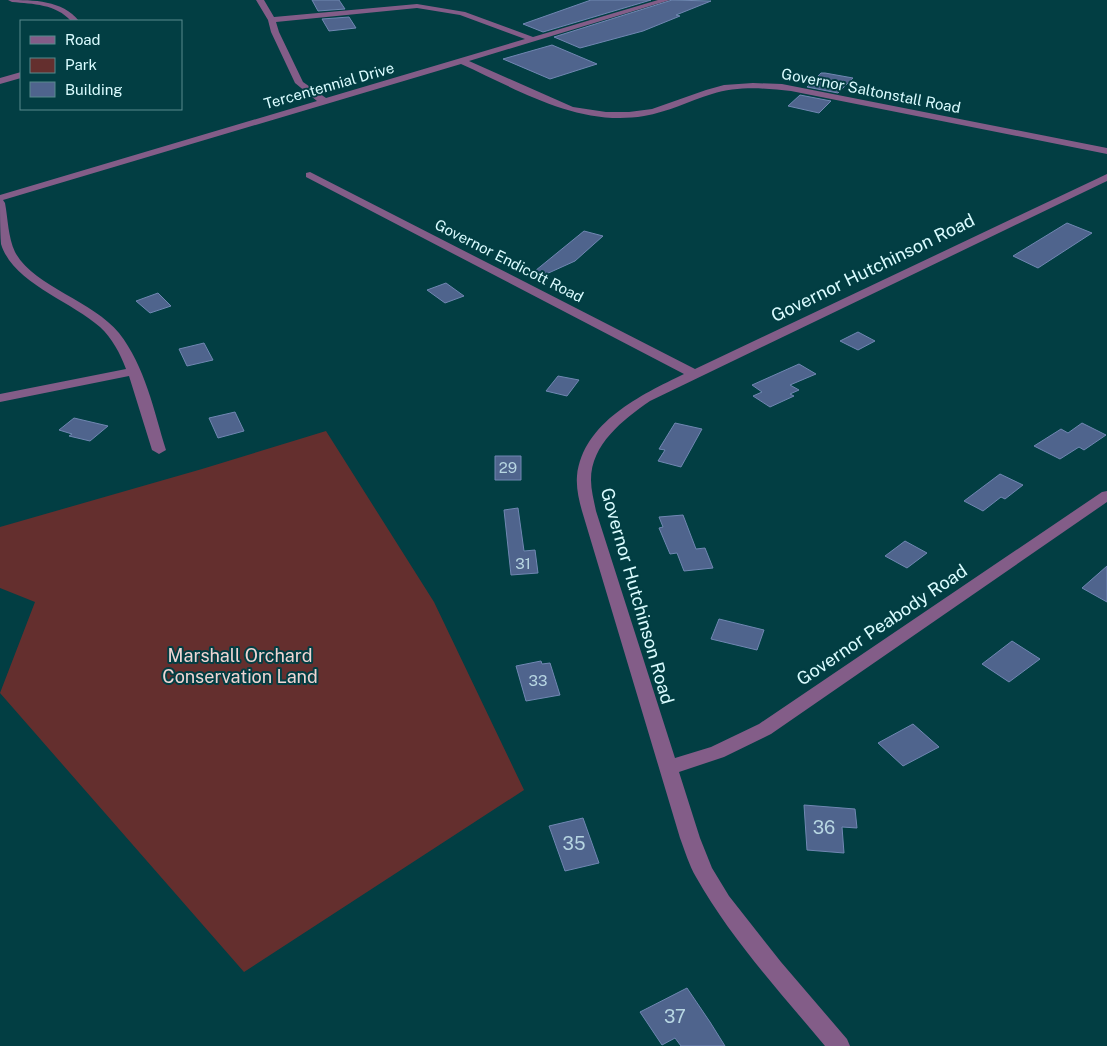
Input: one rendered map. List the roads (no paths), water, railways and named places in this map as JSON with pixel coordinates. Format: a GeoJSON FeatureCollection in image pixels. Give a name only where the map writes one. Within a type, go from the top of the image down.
{"type":"FeatureCollection","features":[{"type":"Feature","properties":{"kind":"street"},"geometry":{"type":"LineString","coordinates":[[12,0],[29,1],[64,10],[74,20]]}},
{"type":"Feature","properties":{"kind":"street"},"geometry":{"type":"LineString","coordinates":[[260,0],[272,20],[275,32],[299,82],[325,102]]}},
{"type":"Feature","properties":{"kind":"street","name":"Tercentennial Drive"},"geometry":{"type":"LineString","coordinates":[[0,198],[666,0]]}},
{"type":"Feature","properties":{"kind":"street"},"geometry":{"type":"LineString","coordinates":[[272,20],[411,7],[435,7],[468,14],[534,40]]}},
{"type":"Feature","properties":{"kind":"street","name":"Governor Saltonstall Road"},"geometry":{"type":"LineString","coordinates":[[462,61],[570,108],[604,115],[643,113],[664,108],[714,90],[731,87],[771,85],[1107,151]]}},
{"type":"Feature","properties":{"kind":"street"},"geometry":{"type":"LineString","coordinates":[[0,81],[20,75]]}},
{"type":"Feature","properties":{"kind":"street","name":"Governor Endicott Road"},"geometry":{"type":"LineString","coordinates":[[310,175],[694,374]]}},
{"type":"Feature","properties":{"kind":"street","name":"Governor Hutchinson Road"},"geometry":{"type":"LineString","coordinates":[[839,1046],[773,968],[722,902],[703,871],[690,838],[589,511],[584,476],[593,446],[615,420],[645,398],[1107,177]]}},
{"type":"Feature","properties":{"kind":"street"},"geometry":{"type":"LineString","coordinates":[[0,203],[6,241],[14,261],[107,326],[115,337],[133,371],[159,450]]}},
{"type":"Feature","properties":{"kind":"street"},"geometry":{"type":"LineString","coordinates":[[0,398],[133,371]]}},
{"type":"Feature","properties":{"kind":"street","name":"Governor Peabody Road"},"geometry":{"type":"LineString","coordinates":[[668,767],[694,762],[718,753],[765,730],[1107,494]]}},
{"type":"Feature","properties":{"kind":"park label","name":"Marshall Orchard Conservation Land"},"geometry":{"type":"Point","coordinates":[240,666]}}]}
